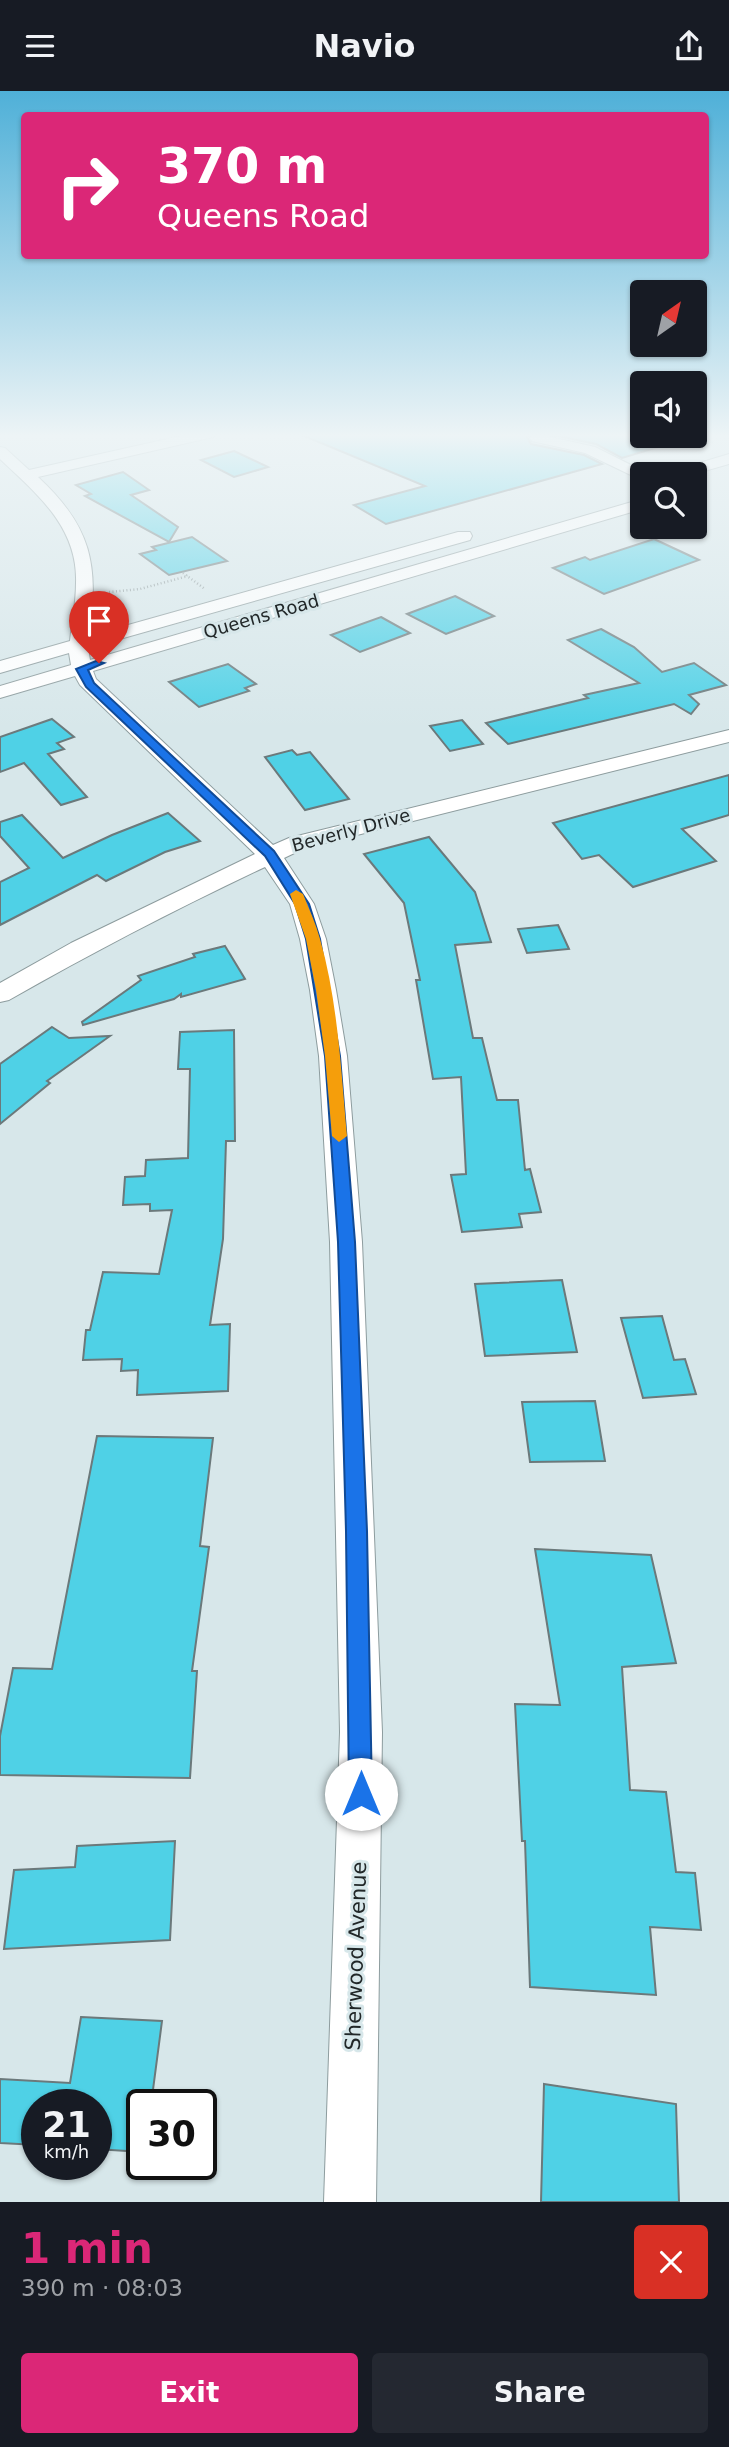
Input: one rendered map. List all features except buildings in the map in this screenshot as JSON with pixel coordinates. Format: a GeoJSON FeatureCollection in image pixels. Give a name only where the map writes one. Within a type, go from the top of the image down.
{"type":"FeatureCollection","features":[{"type":"Feature","properties":{"kind":"street"},"geometry":{"type":"LineString","coordinates":[[76,532],[82,550],[86,586],[80,657]]}},
{"type":"Feature","properties":{"kind":"street","name":"Queens Road"},"geometry":{"type":"LineString","coordinates":[[0,692],[80,657],[476,532]]}},
{"type":"Feature","properties":{"kind":"street","name":"Queens Road"},"geometry":{"type":"LineString","coordinates":[[0,667],[80,657],[463,557],[549,532]]}},
{"type":"Feature","properties":{"kind":"street"},"geometry":{"type":"LineString","coordinates":[[438,543],[463,557]]}},
{"type":"Feature","properties":{"kind":"street","name":"Sherwood Avenue"},"geometry":{"type":"LineString","coordinates":[[80,657],[87,681],[99,695],[269,854],[302,904],[313,939],[333,1056],[352,1360],[361,1732],[350,2202]]}},
{"type":"Feature","properties":{"kind":"street","name":"Beverly Drive"},"geometry":{"type":"LineString","coordinates":[[0,994],[80,949],[269,854],[311,839],[729,736]]}},
{"type":"Feature","properties":{"kind":"path"},"geometry":{"type":"LineString","coordinates":[[183,573],[214,595]]}},
{"type":"Feature","properties":{"kind":"path"},"geometry":{"type":"LineString","coordinates":[[109,592],[140,589],[187,576]]}},
{"type":"Feature","properties":{"kind":"slow traffic"},"geometry":{"type":"LineString","coordinates":[[296,894],[307,916],[323,990],[333,1056],[339,1136]]}},
{"type":"Feature","properties":{"kind":"route"},"geometry":{"type":"LineString","coordinates":[[99,663],[82,669],[87,681],[269,854],[302,904],[313,939],[333,1056],[346,1242],[356,1498],[361,1794]]}}]}
